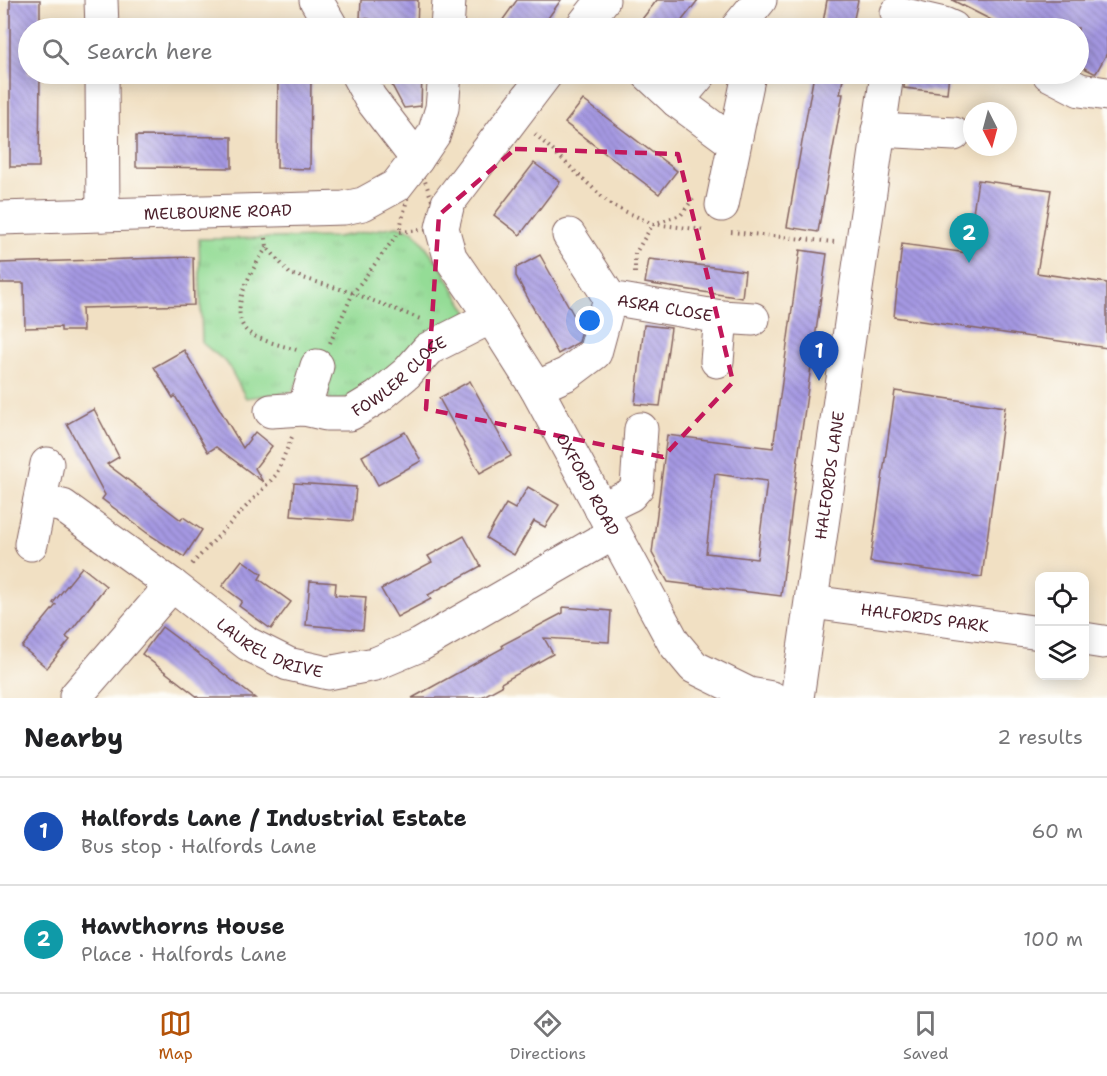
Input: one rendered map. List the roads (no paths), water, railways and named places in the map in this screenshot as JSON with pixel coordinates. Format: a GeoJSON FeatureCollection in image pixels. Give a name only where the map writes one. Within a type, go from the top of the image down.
{"type":"FeatureCollection","features":[{"type":"Feature","properties":{"kind":"street"},"geometry":{"type":"LineString","coordinates":[[101,0],[102,18]]}},
{"type":"Feature","properties":{"kind":"street"},"geometry":{"type":"LineString","coordinates":[[316,0],[326,18]]}},
{"type":"Feature","properties":{"kind":"street"},"geometry":{"type":"LineString","coordinates":[[448,18],[449,0]]}},
{"type":"Feature","properties":{"kind":"street"},"geometry":{"type":"LineString","coordinates":[[588,18],[603,0]]}},
{"type":"Feature","properties":{"kind":"street"},"geometry":{"type":"LineString","coordinates":[[745,18],[760,0]]}},
{"type":"Feature","properties":{"kind":"street"},"geometry":{"type":"LineString","coordinates":[[762,18],[766,0]]}},
{"type":"Feature","properties":{"kind":"street"},"geometry":{"type":"LineString","coordinates":[[897,14],[916,18]]}},
{"type":"Feature","properties":{"kind":"street"},"geometry":{"type":"LineString","coordinates":[[102,84],[103,215]]}},
{"type":"Feature","properties":{"kind":"street"},"geometry":{"type":"LineString","coordinates":[[362,84],[370,98],[417,159]]}},
{"type":"Feature","properties":{"kind":"street","name":"MELBOURNE ROAD"},"geometry":{"type":"LineString","coordinates":[[0,218],[344,208],[363,204],[396,186],[434,134],[442,108],[444,84]]}},
{"type":"Feature","properties":{"kind":"street","name":"OXFORD ROAD"},"geometry":{"type":"LineString","coordinates":[[538,84],[448,203],[442,228],[450,257],[536,388],[674,643],[694,667],[748,694],[772,698]]}},
{"type":"Feature","properties":{"kind":"street"},"geometry":{"type":"LineString","coordinates":[[659,84],[677,101],[734,144]]}},
{"type":"Feature","properties":{"kind":"street"},"geometry":{"type":"LineString","coordinates":[[677,101],[691,84]]}},
{"type":"Feature","properties":{"kind":"street"},"geometry":{"type":"LineString","coordinates":[[714,214],[734,144],[747,84]]}},
{"type":"Feature","properties":{"kind":"street","name":"HALFORDS LANE"},"geometry":{"type":"LineString","coordinates":[[797,698],[885,84]]}},
{"type":"Feature","properties":{"kind":"street"},"geometry":{"type":"LineString","coordinates":[[1068,84],[1080,90],[1107,94]]}},
{"type":"Feature","properties":{"kind":"street"},"geometry":{"type":"LineString","coordinates":[[878,130],[954,134]]}},
{"type":"Feature","properties":{"kind":"street"},"geometry":{"type":"LineString","coordinates":[[536,388],[567,374],[595,353],[621,299],[569,235]]}},
{"type":"Feature","properties":{"kind":"street","name":"ASRA CLOSE"},"geometry":{"type":"LineString","coordinates":[[621,299],[721,317],[753,320]]}},
{"type":"Feature","properties":{"kind":"street","name":"FOWLER CLOSE"},"geometry":{"type":"LineString","coordinates":[[272,411],[304,409],[326,414],[350,414],[378,397],[400,379],[428,349],[491,317]]}},
{"type":"Feature","properties":{"kind":"street","name":"ASRA CLOSE"},"geometry":{"type":"LineString","coordinates":[[717,361],[721,317]]}},
{"type":"Feature","properties":{"kind":"street"},"geometry":{"type":"LineString","coordinates":[[304,409],[320,362]]}},
{"type":"Feature","properties":{"kind":"street","name":"LAUREL DRIVE"},"geometry":{"type":"LineString","coordinates":[[40,501],[63,506],[172,585],[248,644],[288,664],[324,686],[420,645],[608,521],[637,487],[641,429]]}},
{"type":"Feature","properties":{"kind":"street"},"geometry":{"type":"LineString","coordinates":[[30,544],[47,464]]}},
{"type":"Feature","properties":{"kind":"street"},"geometry":{"type":"LineString","coordinates":[[76,696],[172,585]]}},
{"type":"Feature","properties":{"kind":"street","name":"HALFORDS PARK"},"geometry":{"type":"LineString","coordinates":[[812,602],[1035,632]]}},
{"type":"Feature","properties":{"kind":"place","name":"Hawthorns House"},"geometry":{"type":"Point","coordinates":[969,263]}},
{"type":"Feature","properties":{"kind":"place","name":"Halfords Lane / Industrial Estate"},"geometry":{"type":"Point","coordinates":[819,381]}}]}
